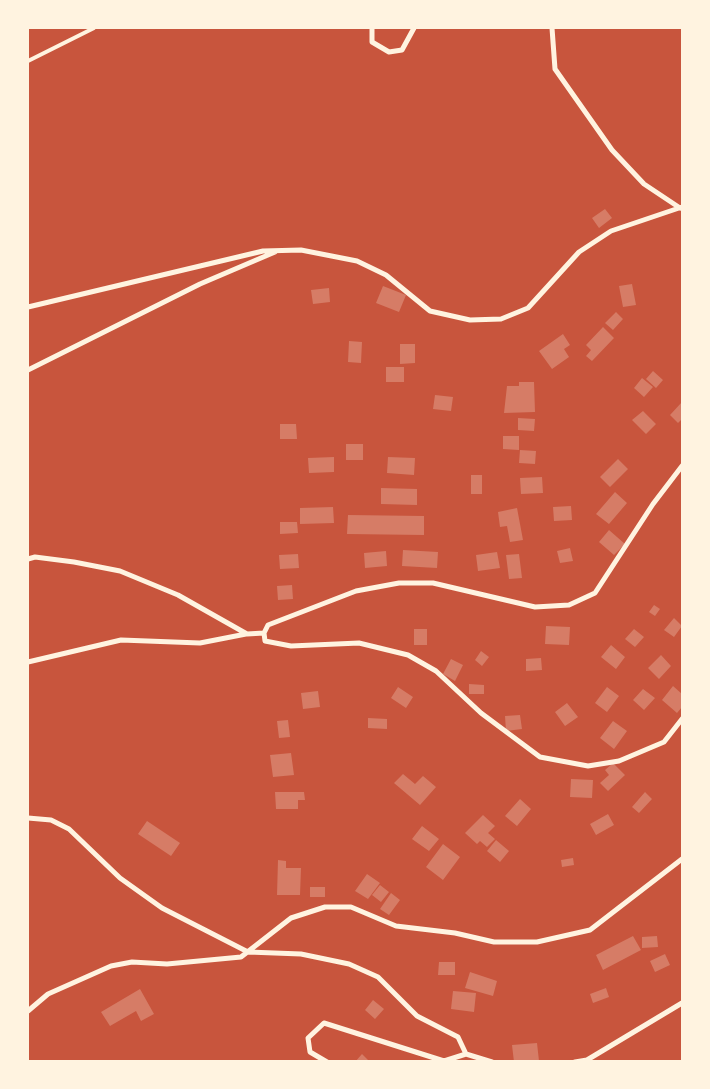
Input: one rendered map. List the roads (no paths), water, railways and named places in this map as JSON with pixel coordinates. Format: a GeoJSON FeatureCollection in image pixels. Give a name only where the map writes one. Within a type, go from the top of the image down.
{"type":"FeatureCollection","features":[{"type":"Feature","properties":{"kind":"street"},"geometry":{"type":"LineString","coordinates":[[372,28],[372,42],[389,52],[402,50],[414,28]]}},
{"type":"Feature","properties":{"kind":"street"},"geometry":{"type":"LineString","coordinates":[[552,28],[555,69],[612,150],[644,184],[681,208]]}},
{"type":"Feature","properties":{"kind":"street"},"geometry":{"type":"LineString","coordinates":[[28,307],[263,251],[301,250],[357,261],[386,275],[430,311],[470,320],[501,319],[528,308],[579,252],[611,231],[681,208]]}},
{"type":"Feature","properties":{"kind":"street"},"geometry":{"type":"LineString","coordinates":[[28,370],[200,284],[278,251]]}},
{"type":"Feature","properties":{"kind":"street"},"geometry":{"type":"LineString","coordinates":[[682,466],[654,504],[595,593],[569,605],[535,607],[433,583],[399,583],[356,590],[268,625],[264,633],[265,641],[291,646],[359,643],[408,655],[436,671],[481,713],[540,757],[588,766],[619,761],[664,742],[682,719]]}},
{"type":"Feature","properties":{"kind":"street"},"geometry":{"type":"LineString","coordinates":[[28,559],[35,557],[64,561],[120,572],[178,595],[247,634]]}},
{"type":"Feature","properties":{"kind":"street"},"geometry":{"type":"LineString","coordinates":[[28,662],[121,640],[200,643],[247,634],[264,633]]}},
{"type":"Feature","properties":{"kind":"street"},"geometry":{"type":"LineString","coordinates":[[28,818],[51,820],[69,829],[120,878],[162,908],[248,952],[301,954],[349,964],[378,977],[417,1016],[458,1037],[466,1054]]}},
{"type":"Feature","properties":{"kind":"street"},"geometry":{"type":"LineString","coordinates":[[28,1011],[48,994],[111,966],[132,962],[167,964],[242,957],[291,918],[325,907],[350,907],[396,926],[455,933],[494,942],[537,942],[590,930],[682,859]]}},
{"type":"Feature","properties":{"kind":"street"},"geometry":{"type":"LineString","coordinates":[[576,1062],[587,1060],[682,1003]]}},
{"type":"Feature","properties":{"kind":"street"},"geometry":{"type":"LineString","coordinates":[[327,1062],[310,1052],[308,1038],[324,1024],[444,1061],[466,1054],[492,1062]]}},
{"type":"Feature","properties":{"kind":"lane"},"geometry":{"type":"LineString","coordinates":[[28,61],[94,28]]}}]}
